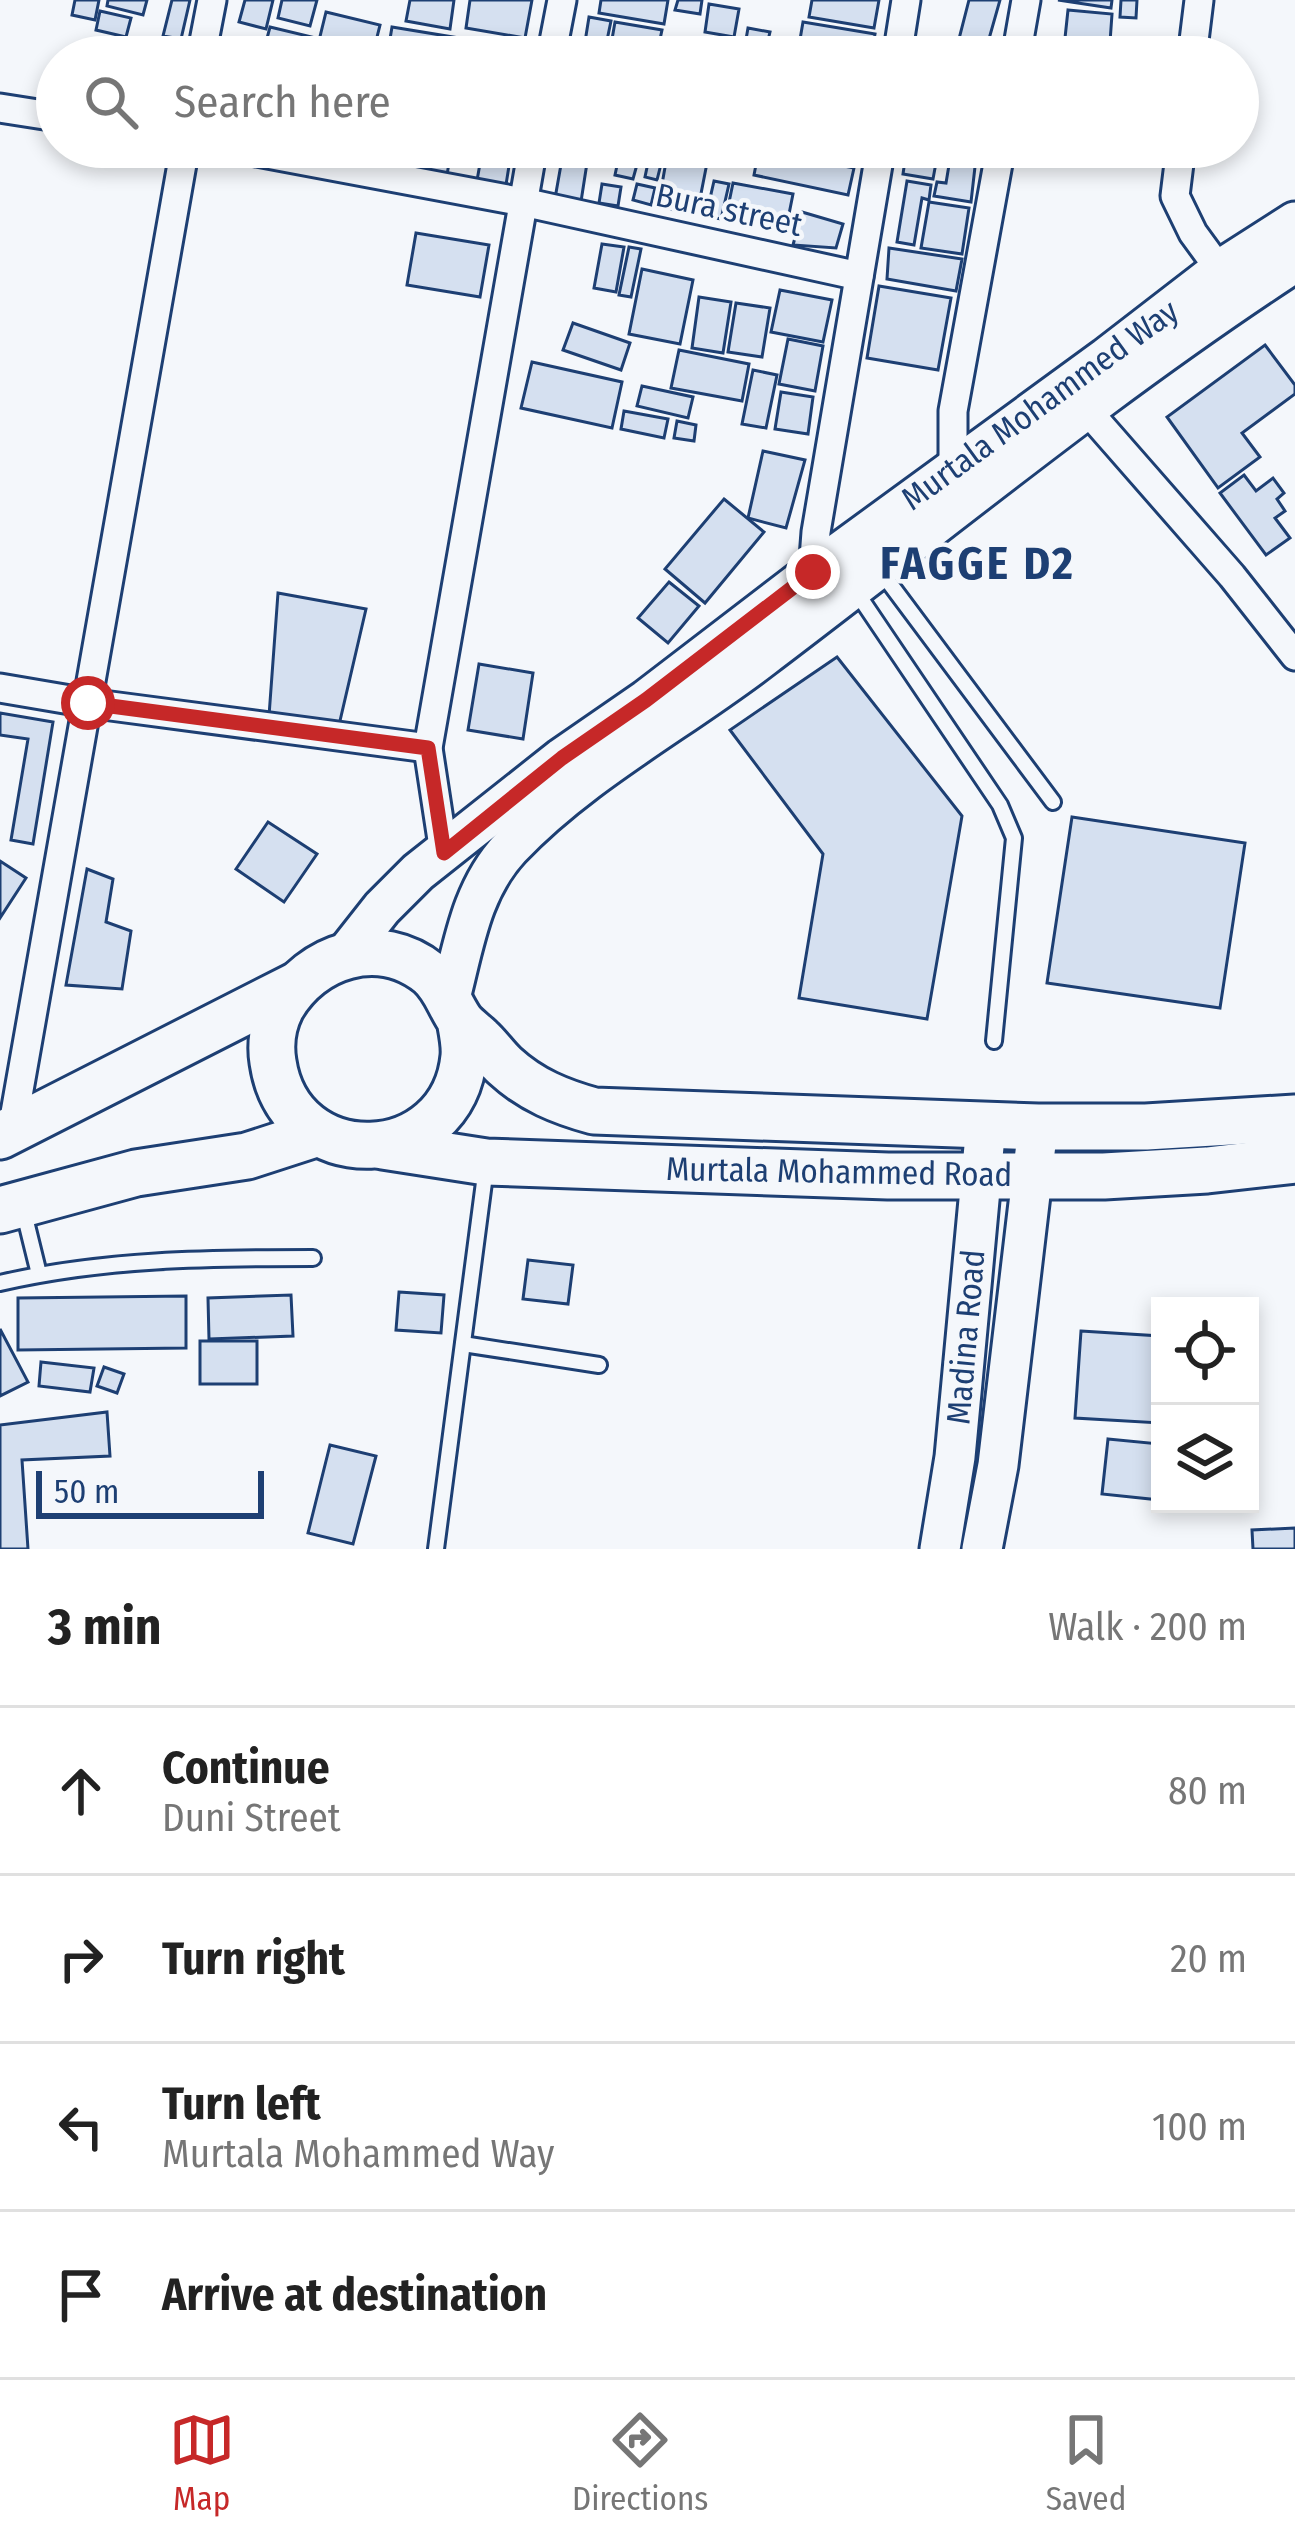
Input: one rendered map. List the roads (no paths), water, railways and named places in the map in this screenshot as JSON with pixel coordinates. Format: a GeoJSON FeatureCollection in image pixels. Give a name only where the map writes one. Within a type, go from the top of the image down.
{"type":"FeatureCollection","features":[{"type":"Feature","properties":{"kind":"highway"},"geometry":{"type":"LineString","coordinates":[[6,1133],[295,986],[322,964],[375,952],[404,959],[430,975],[455,1009],[465,1053],[458,1085],[441,1114],[414,1135],[382,1146],[349,1145],[318,1133],[292,1112],[276,1081],[271,1048],[278,1015],[295,986]]}},
{"type":"Feature","properties":{"kind":"highway","name":"Murtala Mohammed Road"},"geometry":{"type":"LineString","coordinates":[[455,1009],[504,1066],[532,1087],[594,1111],[1039,1127],[1146,1127],[1295,1118]]}},
{"type":"Feature","properties":{"kind":"highway"},"geometry":{"type":"LineString","coordinates":[[11,1207],[136,1173],[247,1156],[318,1133]]}},
{"type":"Feature","properties":{"kind":"highway","name":"Murtala Mohammed Road"},"geometry":{"type":"LineString","coordinates":[[382,1146],[486,1162],[888,1176],[1103,1176],[1295,1160]]}},
{"type":"Feature","properties":{"kind":"main road","name":"Murtala Mohammed Way"},"geometry":{"type":"LineString","coordinates":[[345,956],[418,872],[562,758],[1220,271],[1295,222]]}},
{"type":"Feature","properties":{"kind":"main road","name":"Murtala Mohammed Way"},"geometry":{"type":"LineString","coordinates":[[455,1009],[470,914],[483,883],[510,849],[580,787],[744,672],[1085,408],[1295,262]]}},
{"type":"Feature","properties":{"kind":"main road","name":"Madina Road"},"geometry":{"type":"LineString","coordinates":[[940,1549],[955,1457],[986,1125]]}},
{"type":"Feature","properties":{"kind":"main road","name":"Madina Road"},"geometry":{"type":"LineString","coordinates":[[982,1549],[998,1465],[1039,1127]]}},
{"type":"Feature","properties":{"kind":"street"},"geometry":{"type":"LineString","coordinates":[[205,36],[212,0]]}},
{"type":"Feature","properties":{"kind":"street"},"geometry":{"type":"LineString","coordinates":[[555,36],[562,0]]}},
{"type":"Feature","properties":{"kind":"street"},"geometry":{"type":"LineString","coordinates":[[900,36],[906,0]]}},
{"type":"Feature","properties":{"kind":"street"},"geometry":{"type":"LineString","coordinates":[[1020,36],[1026,0]]}},
{"type":"Feature","properties":{"kind":"street"},"geometry":{"type":"LineString","coordinates":[[1195,36],[1199,0]]}},
{"type":"Feature","properties":{"kind":"street"},"geometry":{"type":"LineString","coordinates":[[0,107],[36,113]]}},
{"type":"Feature","properties":{"kind":"street"},"geometry":{"type":"LineString","coordinates":[[6,1133],[88,703],[181,168]]}},
{"type":"Feature","properties":{"kind":"street","name":"Bura street"},"geometry":{"type":"LineString","coordinates":[[342,168],[523,202],[859,276]]}},
{"type":"Feature","properties":{"kind":"street"},"geometry":{"type":"LineString","coordinates":[[444,853],[428,748],[529,168]]}},
{"type":"Feature","properties":{"kind":"street"},"geometry":{"type":"LineString","coordinates":[[813,572],[877,168]]}},
{"type":"Feature","properties":{"kind":"street"},"geometry":{"type":"LineString","coordinates":[[953,470],[953,411],[996,168]]}},
{"type":"Feature","properties":{"kind":"street"},"geometry":{"type":"LineString","coordinates":[[1178,168],[1175,196],[1193,233],[1220,271]]}},
{"type":"Feature","properties":{"kind":"street"},"geometry":{"type":"LineString","coordinates":[[1085,408],[1232,576],[1295,656]]}},
{"type":"Feature","properties":{"kind":"street"},"geometry":{"type":"LineString","coordinates":[[0,688],[428,748]]}},
{"type":"Feature","properties":{"kind":"lane"},"geometry":{"type":"LineString","coordinates":[[867,579],[1053,802]]}},
{"type":"Feature","properties":{"kind":"lane"},"geometry":{"type":"LineString","coordinates":[[867,579],[1000,805],[1014,838],[994,1041]]}},
{"type":"Feature","properties":{"kind":"lane"},"geometry":{"type":"LineString","coordinates":[[436,1549],[486,1162]]}},
{"type":"Feature","properties":{"kind":"lane"},"geometry":{"type":"LineString","coordinates":[[11,1207],[39,1274]]}},
{"type":"Feature","properties":{"kind":"lane"},"geometry":{"type":"LineString","coordinates":[[0,1283],[39,1274],[193,1258],[313,1258]]}},
{"type":"Feature","properties":{"kind":"lane"},"geometry":{"type":"LineString","coordinates":[[464,1344],[599,1365]]}},
{"type":"Feature","properties":{"kind":"district","name":"FAGGE D2"},"geometry":{"type":"Point","coordinates":[978,564]}}]}
